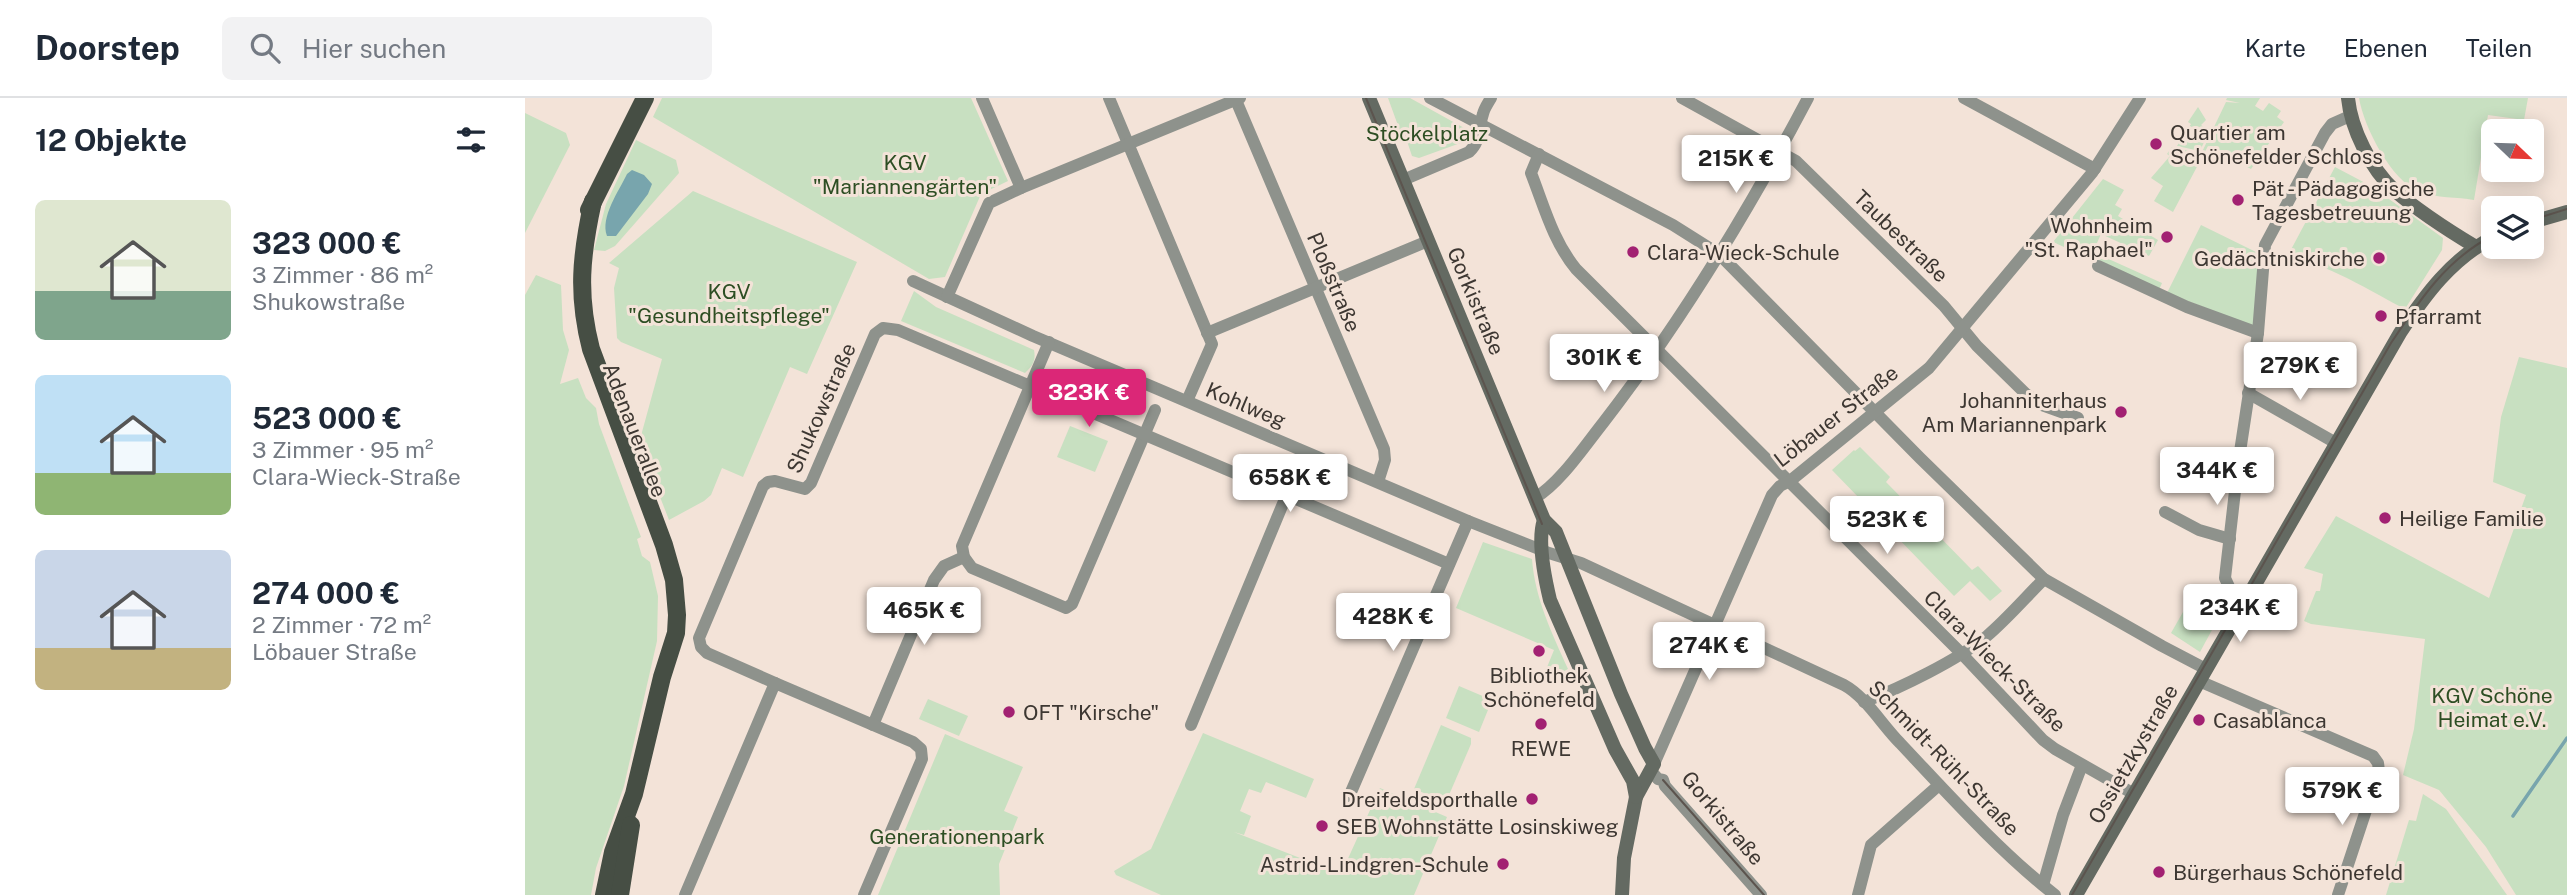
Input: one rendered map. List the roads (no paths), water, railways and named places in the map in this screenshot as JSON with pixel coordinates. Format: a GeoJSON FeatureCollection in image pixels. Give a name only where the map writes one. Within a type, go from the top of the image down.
{"type":"FeatureCollection","features":[{"type":"Feature","properties":{"kind":"main road","name":"Adenauerallee"},"geometry":{"type":"LineString","coordinates":[[620,895],[634,794],[662,677],[669,612],[664,577],[581,352],[572,310],[574,252],[580,228],[645,98]]}},
{"type":"Feature","properties":{"kind":"main road","name":"Gorkistraße"},"geometry":{"type":"LineString","coordinates":[[1369,98],[1543,520],[1556,532],[1653,767]]}},
{"type":"Feature","properties":{"kind":"main road"},"geometry":{"type":"LineString","coordinates":[[2348,98],[2350,116],[2370,158],[2395,190],[2476,247]]}},
{"type":"Feature","properties":{"kind":"main road"},"geometry":{"type":"LineString","coordinates":[[2544,219],[2567,212]]}},
{"type":"Feature","properties":{"kind":"main road","name":"Ossietzkystraße"},"geometry":{"type":"LineString","coordinates":[[2076,895],[2336,443],[2419,306],[2443,275],[2481,244]]}},
{"type":"Feature","properties":{"kind":"main road","name":"Gorkistraße"},"geometry":{"type":"LineString","coordinates":[[1543,520],[1541,530],[1546,583],[1551,600],[1615,749],[1633,780],[1636,797]]}},
{"type":"Feature","properties":{"kind":"main road","name":"Löbauer Straße"},"geometry":{"type":"LineString","coordinates":[[1622,895],[1624,858],[1636,797],[1653,767]]}},
{"type":"Feature","properties":{"kind":"main road","name":"Adenauerallee"},"geometry":{"type":"LineString","coordinates":[[604,895],[613,852],[634,794]]}},
{"type":"Feature","properties":{"kind":"street"},"geometry":{"type":"LineString","coordinates":[[982,98],[1021,188]]}},
{"type":"Feature","properties":{"kind":"street"},"geometry":{"type":"LineString","coordinates":[[1109,98],[1212,344],[1187,401]]}},
{"type":"Feature","properties":{"kind":"street"},"geometry":{"type":"LineString","coordinates":[[1430,98],[1673,225],[1719,254],[1936,475],[2044,579],[2162,646],[2203,675],[2373,756],[2379,771],[2338,895]]}},
{"type":"Feature","properties":{"kind":"street"},"geometry":{"type":"LineString","coordinates":[[1403,180],[1469,152],[1476,146],[1483,112],[1491,98]]}},
{"type":"Feature","properties":{"kind":"street","name":"Taubestraße"},"geometry":{"type":"LineString","coordinates":[[1682,98],[1780,151],[1802,167],[1944,306],[2026,394],[2042,405],[2078,418]]}},
{"type":"Feature","properties":{"kind":"street"},"geometry":{"type":"LineString","coordinates":[[1535,498],[1545,491],[1581,451],[1658,349],[1719,254],[1808,98]]}},
{"type":"Feature","properties":{"kind":"street"},"geometry":{"type":"LineString","coordinates":[[1964,98],[2095,169]]}},
{"type":"Feature","properties":{"kind":"street","name":"Löbauer Straße"},"geometry":{"type":"LineString","coordinates":[[1653,767],[1772,495],[1929,368],[2095,169],[2140,98]]}},
{"type":"Feature","properties":{"kind":"street"},"geometry":{"type":"LineString","coordinates":[[947,298],[989,203],[1237,99]]}},
{"type":"Feature","properties":{"kind":"street","name":"Ploßstraße"},"geometry":{"type":"LineString","coordinates":[[1237,99],[1384,449],[1385,460],[1378,482]]}},
{"type":"Feature","properties":{"kind":"street"},"geometry":{"type":"LineString","coordinates":[[2245,601],[2230,589],[2225,578],[2258,333],[2265,245],[2325,133],[2332,124],[2350,116]]}},
{"type":"Feature","properties":{"kind":"street","name":"Clara-Wieck-Straße"},"geometry":{"type":"LineString","coordinates":[[1539,154],[1531,173],[1565,256],[1961,653],[2043,740],[2134,794]]}},
{"type":"Feature","properties":{"kind":"street"},"geometry":{"type":"LineString","coordinates":[[1207,332],[1428,241]]}},
{"type":"Feature","properties":{"kind":"street"},"geometry":{"type":"LineString","coordinates":[[2098,266],[2187,307],[2258,333]]}},
{"type":"Feature","properties":{"kind":"street","name":"Kohlweg"},"geometry":{"type":"LineString","coordinates":[[913,281],[1187,401],[1468,520],[1566,558]]}},
{"type":"Feature","properties":{"kind":"street","name":"Shukowstraße"},"geometry":{"type":"LineString","coordinates":[[775,683],[707,653],[701,647],[699,638],[763,486],[775,481],[805,489],[811,483],[875,334],[883,328],[898,330],[1449,564]]}},
{"type":"Feature","properties":{"kind":"street"},"geometry":{"type":"LineString","coordinates":[[1049,342],[962,546],[964,557],[972,568],[1066,608],[1072,604],[1155,410]]}},
{"type":"Feature","properties":{"kind":"street"},"geometry":{"type":"LineString","coordinates":[[2248,393],[2336,443]]}},
{"type":"Feature","properties":{"kind":"street"},"geometry":{"type":"LineString","coordinates":[[1191,725],[1287,494]]}},
{"type":"Feature","properties":{"kind":"street"},"geometry":{"type":"LineString","coordinates":[[2165,512],[2199,530],[2230,538]]}},
{"type":"Feature","properties":{"kind":"street"},"geometry":{"type":"LineString","coordinates":[[1348,799],[1468,520]]}},
{"type":"Feature","properties":{"kind":"street"},"geometry":{"type":"LineString","coordinates":[[873,724],[934,580],[944,566],[964,557]]}},
{"type":"Feature","properties":{"kind":"street","name":"Schmidt-Rühl-Straße"},"geometry":{"type":"LineString","coordinates":[[1566,558],[1844,685],[1864,702],[1939,785],[2055,895]]}},
{"type":"Feature","properties":{"kind":"street"},"geometry":{"type":"LineString","coordinates":[[1864,702],[1887,693],[1987,636],[2044,579]]}},
{"type":"Feature","properties":{"kind":"street"},"geometry":{"type":"LineString","coordinates":[[685,895],[775,683],[913,742],[921,749],[922,759],[864,895]]}},
{"type":"Feature","properties":{"kind":"street"},"geometry":{"type":"LineString","coordinates":[[2043,886],[2063,815],[2082,765]]}},
{"type":"Feature","properties":{"kind":"street","name":"Gorkistraße"},"geometry":{"type":"LineString","coordinates":[[1653,767],[1658,779],[1663,780],[1665,786],[1761,895]]}},
{"type":"Feature","properties":{"kind":"street"},"geometry":{"type":"LineString","coordinates":[[1858,895],[1871,845],[1939,785]]}},
{"type":"Feature","properties":{"kind":"water"},"geometry":{"type":"Polygon","coordinates":[[[632,170],[644,175],[652,184],[648,194],[616,236],[607,236],[608,213],[627,174],[632,170]]]}},
{"type":"Feature","properties":{"kind":"waterway"},"geometry":{"type":"LineString","coordinates":[[2513,816],[2567,738]]}},
{"type":"Feature","properties":{"kind":"tram line"},"geometry":{"type":"LineString","coordinates":[[1366,98],[1542,524]]}},
{"type":"Feature","properties":{"kind":"tram line"},"geometry":{"type":"LineString","coordinates":[[2544,216],[2567,209]]}},
{"type":"Feature","properties":{"kind":"tram line"},"geometry":{"type":"LineString","coordinates":[[2072,895],[2391,343],[2435,282],[2462,256],[2481,243]]}},
{"type":"Feature","properties":{"kind":"tram line"},"geometry":{"type":"LineString","coordinates":[[1663,780],[1764,895]]}},
{"type":"Feature","properties":{"kind":"place","name":"Quartier am Schönefelder Schloss"},"geometry":{"type":"Point","coordinates":[2156,144]}},
{"type":"Feature","properties":{"kind":"place","name":"Pät - Pädagogische Tagesbetreuung"},"geometry":{"type":"Point","coordinates":[2238,200]}},
{"type":"Feature","properties":{"kind":"place","name":"Wohnheim \"St. Raphael\""},"geometry":{"type":"Point","coordinates":[2167,237]}},
{"type":"Feature","properties":{"kind":"place","name":"Clara-Wieck-Schule"},"geometry":{"type":"Point","coordinates":[1633,252]}},
{"type":"Feature","properties":{"kind":"place","name":"Gedächtniskirche"},"geometry":{"type":"Point","coordinates":[2379,258]}},
{"type":"Feature","properties":{"kind":"place","name":"Pfarramt"},"geometry":{"type":"Point","coordinates":[2381,316]}},
{"type":"Feature","properties":{"kind":"place","name":"Johanniterhaus Am Mariannenpark"},"geometry":{"type":"Point","coordinates":[2121,412]}},
{"type":"Feature","properties":{"kind":"place","name":"Heilige Familie"},"geometry":{"type":"Point","coordinates":[2385,518]}},
{"type":"Feature","properties":{"kind":"place","name":"Bibliothek Schönefeld"},"geometry":{"type":"Point","coordinates":[1539,651]}},
{"type":"Feature","properties":{"kind":"place","name":"OFT \"Kirsche\""},"geometry":{"type":"Point","coordinates":[1009,712]}},
{"type":"Feature","properties":{"kind":"place","name":"Casablanca"},"geometry":{"type":"Point","coordinates":[2199,720]}},
{"type":"Feature","properties":{"kind":"place","name":"REWE"},"geometry":{"type":"Point","coordinates":[1541,724]}},
{"type":"Feature","properties":{"kind":"place","name":"Dreifeldsporthalle"},"geometry":{"type":"Point","coordinates":[1532,799]}},
{"type":"Feature","properties":{"kind":"place","name":"SEB Wohnstätte Losinskiweg"},"geometry":{"type":"Point","coordinates":[1322,826]}},
{"type":"Feature","properties":{"kind":"place","name":"Astrid-Lindgren-Schule"},"geometry":{"type":"Point","coordinates":[1503,864]}},
{"type":"Feature","properties":{"kind":"place","name":"Bürgerhaus Schönefeld"},"geometry":{"type":"Point","coordinates":[2159,872]}},
{"type":"Feature","properties":{"kind":"park label","name":"Stöckelplatz"},"geometry":{"type":"Point","coordinates":[1427,133]}},
{"type":"Feature","properties":{"kind":"park label","name":"KGV \"Mariannengärten\""},"geometry":{"type":"Point","coordinates":[905,174]}},
{"type":"Feature","properties":{"kind":"park label","name":"KGV \"Gesundheitspflege\""},"geometry":{"type":"Point","coordinates":[729,303]}},
{"type":"Feature","properties":{"kind":"park label","name":"KGV Schöne Heimat e.V."},"geometry":{"type":"Point","coordinates":[2492,707]}},
{"type":"Feature","properties":{"kind":"park label","name":"Generationenpark"},"geometry":{"type":"Point","coordinates":[957,836]}}]}
